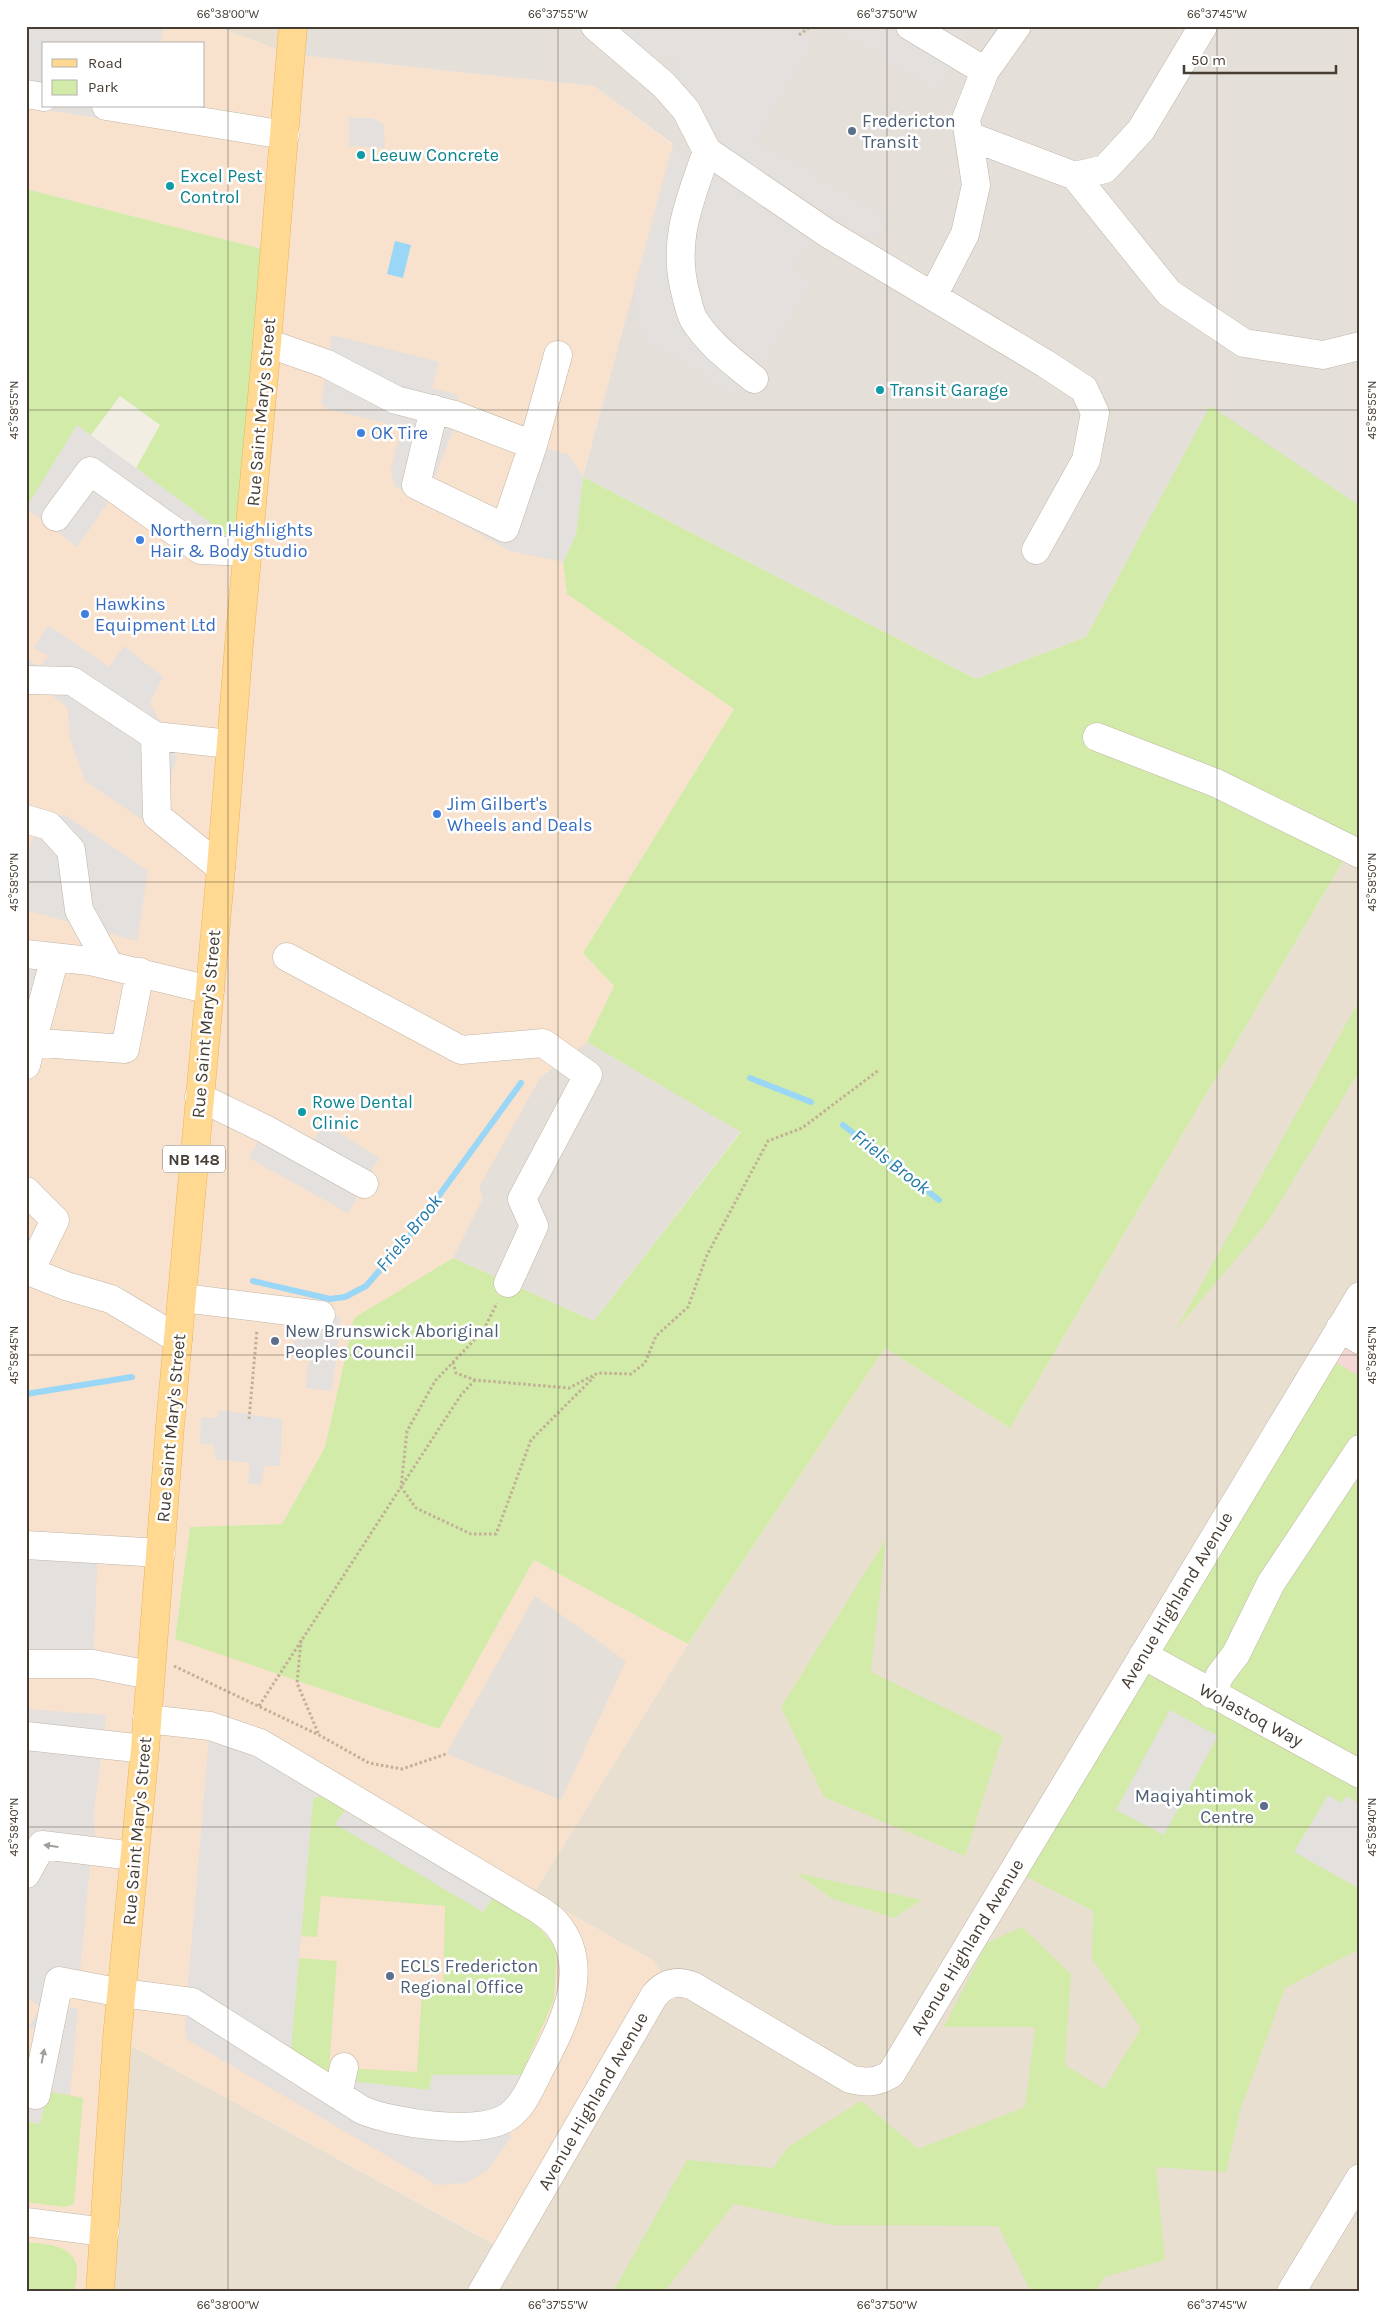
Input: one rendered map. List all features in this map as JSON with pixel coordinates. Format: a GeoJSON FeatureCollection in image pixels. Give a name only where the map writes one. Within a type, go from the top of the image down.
{"type":"FeatureCollection","features":[{"type":"Feature","properties":{"kind":"main road","name":"Rue Saint Mary's Street"},"geometry":{"type":"LineString","coordinates":[[100,2292],[122,1993],[145,1749],[178,1339],[267,343],[293,26]]}},
{"type":"Feature","properties":{"kind":"street"},"geometry":{"type":"LineString","coordinates":[[595,26],[664,85],[686,110],[707,151],[827,233],[1046,364],[1084,389],[1095,413],[1086,460],[1036,550]]}},
{"type":"Feature","properties":{"kind":"street"},"geometry":{"type":"LineString","coordinates":[[910,26],[984,71]]}},
{"type":"Feature","properties":{"kind":"street"},"geometry":{"type":"LineString","coordinates":[[933,296],[965,234],[976,185],[966,119],[984,71],[1016,26]]}},
{"type":"Feature","properties":{"kind":"street"},"geometry":{"type":"LineString","coordinates":[[1075,176],[1105,169],[1141,130],[1203,26]]}},
{"type":"Feature","properties":{"kind":"street"},"geometry":{"type":"LineString","coordinates":[[26,94],[42,97]]}},
{"type":"Feature","properties":{"kind":"street"},"geometry":{"type":"LineString","coordinates":[[118,108],[285,135]]}},
{"type":"Feature","properties":{"kind":"street"},"geometry":{"type":"LineString","coordinates":[[969,136],[1075,176],[1169,293],[1244,342],[1323,355],[1360,346]]}},
{"type":"Feature","properties":{"kind":"street"},"geometry":{"type":"LineString","coordinates":[[707,151],[684,217],[680,248],[682,279],[693,319],[718,350],[754,379]]}},
{"type":"Feature","properties":{"kind":"street"},"geometry":{"type":"LineString","coordinates":[[267,343],[327,364],[396,400],[456,415],[533,445]]}},
{"type":"Feature","properties":{"kind":"street"},"geometry":{"type":"LineString","coordinates":[[434,409],[416,485],[505,528],[533,445],[558,355]]}},
{"type":"Feature","properties":{"kind":"street"},"geometry":{"type":"LineString","coordinates":[[56,517],[90,471],[201,550],[248,552]]}},
{"type":"Feature","properties":{"kind":"street"},"geometry":{"type":"LineString","coordinates":[[28,680],[72,681],[155,736],[230,744]]}},
{"type":"Feature","properties":{"kind":"street"},"geometry":{"type":"LineString","coordinates":[[155,736],[157,816],[221,868]]}},
{"type":"Feature","properties":{"kind":"street"},"geometry":{"type":"LineString","coordinates":[[1097,737],[1216,783],[1360,854]]}},
{"type":"Feature","properties":{"kind":"street"},"geometry":{"type":"LineString","coordinates":[[26,819],[49,826],[71,850],[79,910],[109,965]]}},
{"type":"Feature","properties":{"kind":"street"},"geometry":{"type":"LineString","coordinates":[[26,954],[90,961],[210,990]]}},
{"type":"Feature","properties":{"kind":"street"},"geometry":{"type":"LineString","coordinates":[[55,957],[28,1050],[125,1049],[140,972]]}},
{"type":"Feature","properties":{"kind":"street"},"geometry":{"type":"LineString","coordinates":[[287,957],[461,1050],[542,1043],[588,1075],[522,1199],[534,1226],[508,1283]]}},
{"type":"Feature","properties":{"kind":"street"},"geometry":{"type":"LineString","coordinates":[[199,1097],[265,1129],[364,1184]]}},
{"type":"Feature","properties":{"kind":"street"},"geometry":{"type":"LineString","coordinates":[[26,1191],[55,1220],[28,1271],[66,1286],[111,1299],[178,1339]]}},
{"type":"Feature","properties":{"kind":"street","name":"Avenue Highland Avenue"},"geometry":{"type":"LineString","coordinates":[[482,2292],[654,1996],[661,1988],[678,1982],[693,1986],[850,2079],[864,2083],[879,2081],[891,2074],[1143,1655],[1350,1334],[1360,1296]]}},
{"type":"Feature","properties":{"kind":"street"},"geometry":{"type":"LineString","coordinates":[[182,1298],[321,1315]]}},
{"type":"Feature","properties":{"kind":"street"},"geometry":{"type":"LineString","coordinates":[[1210,1694],[1220,1675],[1236,1654],[1272,1583],[1360,1449]]}},
{"type":"Feature","properties":{"kind":"street"},"geometry":{"type":"LineString","coordinates":[[26,1545],[161,1553]]}},
{"type":"Feature","properties":{"kind":"street","name":"Wolastoq Way"},"geometry":{"type":"LineString","coordinates":[[1143,1655],[1210,1694],[1360,1774]]}},
{"type":"Feature","properties":{"kind":"street"},"geometry":{"type":"LineString","coordinates":[[26,1664],[93,1664],[150,1675]]}},
{"type":"Feature","properties":{"kind":"street"},"geometry":{"type":"LineString","coordinates":[[26,2092],[36,2095],[58,1981],[122,1993],[192,2002],[362,2110],[379,2117],[401,2122],[475,2127],[494,2123],[507,2117],[521,2104],[565,2020],[571,2001],[573,1980],[572,1960],[568,1941],[555,1922],[538,1909],[265,1746],[244,1736],[210,1726],[147,1719]]}},
{"type":"Feature","properties":{"kind":"street"},"geometry":{"type":"LineString","coordinates":[[26,1736],[145,1749]]}},
{"type":"Feature","properties":{"kind":"street"},"geometry":{"type":"LineString","coordinates":[[26,1874],[42,1845],[134,1856]]}},
{"type":"Feature","properties":{"kind":"street"},"geometry":{"type":"LineString","coordinates":[[338,2095],[344,2067]]}},
{"type":"Feature","properties":{"kind":"street"},"geometry":{"type":"LineString","coordinates":[[1291,2292],[1360,2178]]}},
{"type":"Feature","properties":{"kind":"street"},"geometry":{"type":"LineString","coordinates":[[26,2222],[105,2232]]}},
{"type":"Feature","properties":{"kind":"path"},"geometry":{"type":"LineString","coordinates":[[799,35],[812,26]]}},
{"type":"Feature","properties":{"kind":"path"},"geometry":{"type":"LineString","coordinates":[[453,1362],[456,1372],[475,1380],[569,1388],[598,1373],[630,1374],[645,1363],[656,1336],[688,1307],[707,1255],[768,1141],[802,1128],[879,1070]]}},
{"type":"Feature","properties":{"kind":"path"},"geometry":{"type":"LineString","coordinates":[[508,1283],[482,1331],[435,1381],[407,1431],[401,1487],[416,1508],[471,1534],[496,1534],[531,1440],[598,1373]]}},
{"type":"Feature","properties":{"kind":"path"},"geometry":{"type":"LineString","coordinates":[[249,1420],[259,1308]]}},
{"type":"Feature","properties":{"kind":"path"},"geometry":{"type":"LineString","coordinates":[[259,1706],[461,1395],[475,1380]]}},
{"type":"Feature","properties":{"kind":"path"},"geometry":{"type":"LineString","coordinates":[[301,1640],[297,1683],[319,1735]]}},
{"type":"Feature","properties":{"kind":"path"},"geometry":{"type":"LineString","coordinates":[[150,1675],[175,1666],[319,1735],[369,1763],[402,1769],[446,1754]]}},
{"type":"Feature","properties":{"kind":"shaded area"},"geometry":{"type":"Polygon","coordinates":[[[26,26],[214,26],[290,54],[594,86],[673,145],[583,477],[576,534],[563,562],[567,594],[734,709],[583,953],[614,986],[587,1042],[594,1321],[453,1258],[354,1318],[325,1447],[282,1524],[190,1527],[175,1638],[439,1729],[534,1560],[688,1644],[534,1893],[652,1960],[672,1983],[507,2251],[117,2038],[100,2292],[26,2292],[26,506],[136,468],[248,552],[274,252],[26,189],[26,26]]]}},
{"type":"Feature","properties":{"kind":"shaded area"},"geometry":{"type":"Polygon","coordinates":[[[26,26],[163,26],[161,42],[42,42],[42,108],[152,108],[149,126],[26,107],[26,26]]]}},
{"type":"Feature","properties":{"kind":"shaded area"},"geometry":{"type":"Polygon","coordinates":[[[214,26],[293,26],[290,54],[214,26]]]}},
{"type":"Feature","properties":{"kind":"shaded area"},"geometry":{"type":"Polygon","coordinates":[[[293,26],[1360,26],[1360,506],[1210,407],[1086,637],[976,679],[583,477],[673,144],[594,86],[290,54],[293,26]]]}},
{"type":"Feature","properties":{"kind":"shaded area"},"geometry":{"type":"Polygon","coordinates":[[[616,26],[776,26],[794,31],[813,42],[755,140],[891,221],[873,239],[731,153],[671,75],[677,60],[650,55],[616,26]]]}},
{"type":"Feature","properties":{"kind":"shaded area"},"geometry":{"type":"Polygon","coordinates":[[[829,26],[889,26],[953,64],[935,88],[829,26]]]}},
{"type":"Feature","properties":{"kind":"shaded area"},"geometry":{"type":"Polygon","coordinates":[[[936,26],[969,26],[960,41],[936,26]]]}},
{"type":"Feature","properties":{"kind":"shaded area"},"geometry":{"type":"Polygon","coordinates":[[[349,118],[372,118],[384,125],[385,148],[349,146],[349,118]]]}},
{"type":"Feature","properties":{"kind":"shaded area"},"geometry":{"type":"Polygon","coordinates":[[[673,145],[689,158],[811,239],[792,268],[812,281],[741,399],[645,338],[635,312],[638,275],[673,145]]]}},
{"type":"Feature","properties":{"kind":"shaded area"},"geometry":{"type":"Polygon","coordinates":[[[332,335],[439,362],[432,388],[458,395],[454,428],[431,487],[500,513],[543,447],[569,455],[583,477],[576,534],[563,562],[510,551],[394,486],[391,468],[402,427],[327,409],[321,404],[332,335]]]}},
{"type":"Feature","properties":{"kind":"shaded area"},"geometry":{"type":"Polygon","coordinates":[[[77,425],[210,522],[201,550],[203,566],[109,501],[77,547],[26,508],[77,425]]]}},
{"type":"Feature","properties":{"kind":"shaded area"},"geometry":{"type":"Polygon","coordinates":[[[48,625],[109,667],[124,646],[163,677],[150,702],[177,758],[157,816],[144,821],[85,781],[70,738],[67,707],[44,689],[26,683],[26,658],[39,667],[49,656],[34,648],[48,625]]]}},
{"type":"Feature","properties":{"kind":"shaded area"},"geometry":{"type":"Polygon","coordinates":[[[64,814],[148,871],[137,941],[26,910],[26,861],[34,834],[64,814]]]}},
{"type":"Feature","properties":{"kind":"shaded area"},"geometry":{"type":"Polygon","coordinates":[[[1360,832],[1360,1377],[1324,1355],[1014,1870],[1262,1999],[1360,1949],[1360,2292],[100,2292],[117,2038],[506,2251],[652,1960],[534,1893],[688,1644],[885,1348],[1010,1428],[1360,832]]]}},
{"type":"Feature","properties":{"kind":"shaded area"},"geometry":{"type":"Polygon","coordinates":[[[26,965],[52,968],[26,1042],[26,965]]]}},
{"type":"Feature","properties":{"kind":"shaded area"},"geometry":{"type":"Polygon","coordinates":[[[587,1042],[741,1131],[594,1321],[453,1258],[483,1198],[479,1187],[540,1078],[587,1042]]]}},
{"type":"Feature","properties":{"kind":"shaded area"},"geometry":{"type":"Polygon","coordinates":[[[269,1121],[311,1144],[320,1129],[325,1131],[328,1126],[379,1158],[348,1213],[249,1158],[269,1121]]]}},
{"type":"Feature","properties":{"kind":"shaded area"},"geometry":{"type":"Polygon","coordinates":[[[1360,1296],[1360,1377],[1324,1355],[1360,1296]]]}},
{"type":"Feature","properties":{"kind":"shaded area"},"geometry":{"type":"Polygon","coordinates":[[[296,1312],[341,1317],[332,1391],[306,1388],[309,1356],[293,1356],[296,1312]]]}},
{"type":"Feature","properties":{"kind":"shaded area"},"geometry":{"type":"Polygon","coordinates":[[[219,1410],[282,1419],[280,1466],[265,1466],[261,1484],[248,1484],[250,1463],[216,1459],[214,1445],[200,1443],[201,1417],[217,1418],[219,1410]]]}},
{"type":"Feature","properties":{"kind":"shaded area"},"geometry":{"type":"Polygon","coordinates":[[[26,1545],[98,1549],[93,1664],[26,1664],[26,1545]]]}},
{"type":"Feature","properties":{"kind":"shaded area"},"geometry":{"type":"Polygon","coordinates":[[[535,1596],[626,1661],[561,1800],[446,1754],[535,1596]]]}},
{"type":"Feature","properties":{"kind":"shaded area"},"geometry":{"type":"Polygon","coordinates":[[[26,1709],[106,1715],[94,1813],[95,1838],[90,1866],[78,1993],[67,1995],[66,2006],[78,2009],[70,2095],[47,2091],[40,2124],[26,2121],[26,2061],[42,2034],[29,2026],[41,2007],[26,1998],[26,1709]]]}},
{"type":"Feature","properties":{"kind":"shaded area"},"geometry":{"type":"Polygon","coordinates":[[[1170,1710],[1218,1736],[1164,1835],[1116,1810],[1170,1710]]]}},
{"type":"Feature","properties":{"kind":"shaded area"},"geometry":{"type":"Polygon","coordinates":[[[210,1726],[326,1795],[313,1798],[291,2051],[331,2079],[429,2090],[432,2075],[521,2075],[494,2123],[512,2136],[488,2170],[466,2183],[437,2185],[186,2039],[185,2019],[210,1726]]]}},
{"type":"Feature","properties":{"kind":"shaded area"},"geometry":{"type":"Polygon","coordinates":[[[1328,1795],[1342,1803],[1346,1796],[1360,1804],[1360,1889],[1294,1852],[1328,1795]]]}},
{"type":"Feature","properties":{"kind":"shaded area"},"geometry":{"type":"Polygon","coordinates":[[[345,1811],[493,1897],[483,1912],[335,1824],[345,1811]]]}},
{"type":"Feature","properties":{"kind":"green space"},"geometry":{"type":"Polygon","coordinates":[[[26,189],[274,252],[248,552],[136,468],[160,425],[120,396],[91,435],[26,506],[26,189]]]}},
{"type":"Feature","properties":{"kind":"green space"},"geometry":{"type":"Polygon","coordinates":[[[1210,406],[1360,506],[1360,832],[1010,1428],[885,1348],[688,1644],[534,1560],[439,1729],[175,1639],[190,1527],[282,1524],[325,1447],[354,1318],[453,1258],[594,1321],[741,1132],[587,1042],[614,986],[583,953],[734,709],[567,594],[563,562],[576,534],[583,477],[976,679],[1086,637],[1210,406]]]}},
{"type":"Feature","properties":{"kind":"green space"},"geometry":{"type":"Polygon","coordinates":[[[1360,999],[1360,1070],[1269,1220],[1176,1330],[1360,999]]]}},
{"type":"Feature","properties":{"kind":"green space"},"geometry":{"type":"Polygon","coordinates":[[[1324,1355],[1360,1377],[1360,1949],[1285,1988],[1241,2108],[1226,2172],[1156,2167],[1165,2260],[1104,2277],[1096,2292],[1031,2292],[998,2226],[832,2225],[734,2204],[664,2292],[613,2292],[687,2160],[773,2168],[788,2147],[861,2101],[918,2149],[1025,2107],[1035,2027],[944,2027],[987,1943],[1022,1927],[1071,1974],[1065,2065],[1104,2089],[1141,2028],[1092,1959],[1093,1911],[1013,1870],[1324,1355]]]}},
{"type":"Feature","properties":{"kind":"green space"},"geometry":{"type":"Polygon","coordinates":[[[886,1539],[871,1672],[1003,1736],[965,1856],[824,1797],[781,1707],[886,1539]]]}},
{"type":"Feature","properties":{"kind":"green space"},"geometry":{"type":"Polygon","coordinates":[[[326,1795],[345,1811],[336,1823],[483,1912],[493,1897],[534,1921],[557,1949],[554,2000],[521,2075],[432,2075],[429,2090],[331,2079],[290,2051],[299,1958],[337,1961],[329,2067],[417,2072],[422,1991],[443,1991],[445,1906],[321,1896],[317,1937],[301,1936],[313,1798],[326,1795]]]}},
{"type":"Feature","properties":{"kind":"green space"},"geometry":{"type":"Polygon","coordinates":[[[796,1873],[922,1900],[894,1918],[831,1898],[796,1873]]]}},
{"type":"Feature","properties":{"kind":"green space"},"geometry":{"type":"Polygon","coordinates":[[[47,2091],[83,2098],[74,2204],[64,2207],[26,2202],[26,2121],[40,2124],[47,2091]]]}},
{"type":"Feature","properties":{"kind":"green space"},"geometry":{"type":"Polygon","coordinates":[[[26,2242],[57,2247],[70,2254],[77,2267],[74,2292],[26,2292],[26,2242]]]}},
{"type":"Feature","properties":{"kind":"water"},"geometry":{"type":"Polygon","coordinates":[[[395,241],[411,245],[403,278],[387,274],[395,241]]]}},
{"type":"Feature","properties":{"kind":"waterway","name":"Friels Brook"},"geometry":{"type":"LineString","coordinates":[[750,1078],[811,1102]]}},
{"type":"Feature","properties":{"kind":"waterway","name":"Friels Brook"},"geometry":{"type":"LineString","coordinates":[[253,1281],[330,1299],[345,1297],[366,1286],[408,1238],[521,1083]]}},
{"type":"Feature","properties":{"kind":"waterway","name":"Friels Brook"},"geometry":{"type":"LineString","coordinates":[[843,1125],[939,1200]]}},
{"type":"Feature","properties":{"kind":"waterway","name":"Friels Brook"},"geometry":{"type":"LineString","coordinates":[[26,1394],[132,1377]]}},
{"type":"Feature","properties":{"kind":"place","name":"Fredericton Transit"},"geometry":{"type":"Point","coordinates":[852,131]}},
{"type":"Feature","properties":{"kind":"place","name":"Leeuw Concrete"},"geometry":{"type":"Point","coordinates":[361,155]}},
{"type":"Feature","properties":{"kind":"place","name":"Excel Pest Control"},"geometry":{"type":"Point","coordinates":[170,186]}},
{"type":"Feature","properties":{"kind":"place","name":"Transit Garage"},"geometry":{"type":"Point","coordinates":[880,390]}},
{"type":"Feature","properties":{"kind":"place","name":"OK Tire"},"geometry":{"type":"Point","coordinates":[361,433]}},
{"type":"Feature","properties":{"kind":"place","name":"Northern Highlights Hair & Body Studio"},"geometry":{"type":"Point","coordinates":[140,540]}},
{"type":"Feature","properties":{"kind":"place","name":"Hawkins Equipment Ltd"},"geometry":{"type":"Point","coordinates":[85,614]}},
{"type":"Feature","properties":{"kind":"place","name":"Jim Gilbert's Wheels and Deals"},"geometry":{"type":"Point","coordinates":[437,814]}},
{"type":"Feature","properties":{"kind":"place","name":"Rowe Dental Clinic"},"geometry":{"type":"Point","coordinates":[302,1112]}},
{"type":"Feature","properties":{"kind":"place","name":"New Brunswick Aboriginal Peoples Council"},"geometry":{"type":"Point","coordinates":[275,1341]}},
{"type":"Feature","properties":{"kind":"place","name":"Maqiyahtimok Centre"},"geometry":{"type":"Point","coordinates":[1264,1806]}},
{"type":"Feature","properties":{"kind":"place","name":"ECLS Fredericton Regional Office"},"geometry":{"type":"Point","coordinates":[390,1976]}}]}
